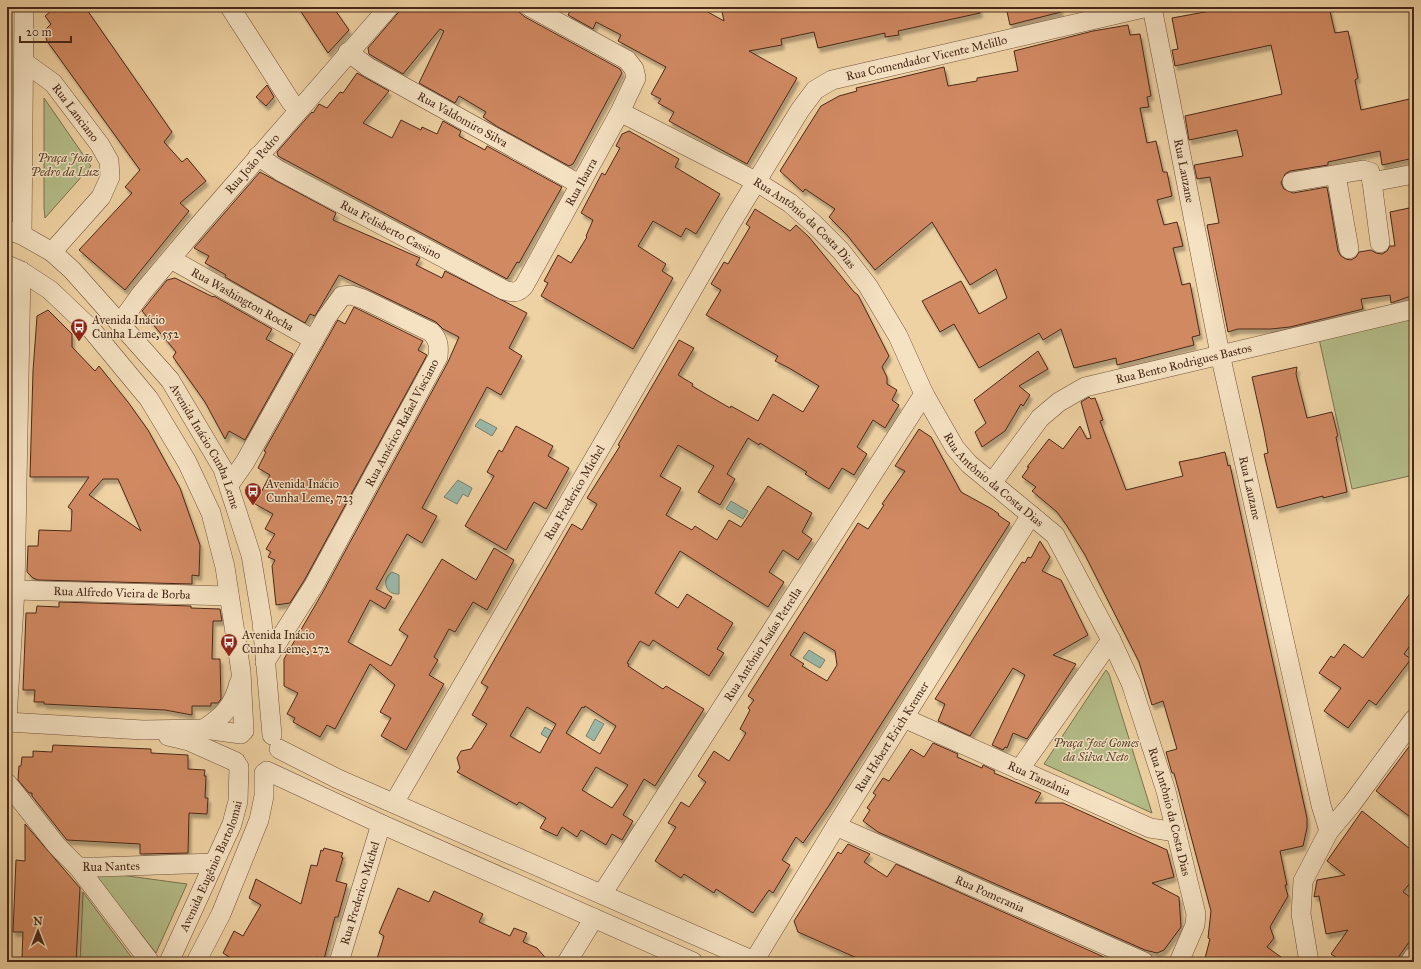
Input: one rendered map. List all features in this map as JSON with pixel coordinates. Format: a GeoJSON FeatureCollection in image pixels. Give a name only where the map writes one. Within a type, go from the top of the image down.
{"type":"FeatureCollection","features":[{"type":"Feature","properties":{"kind":"street"},"geometry":{"type":"LineString","coordinates":[[14,233],[24,62],[24,7]]}},
{"type":"Feature","properties":{"kind":"street"},"geometry":{"type":"LineString","coordinates":[[230,7],[298,110]]}},
{"type":"Feature","properties":{"kind":"street","name":"Rua João Pedro"},"geometry":{"type":"LineString","coordinates":[[120,323],[141,294],[258,156],[389,7]]}},
{"type":"Feature","properties":{"kind":"street","name":"Rua Ibarra"},"geometry":{"type":"LineString","coordinates":[[524,286],[620,112],[636,78],[634,69],[627,60],[530,7]]}},
{"type":"Feature","properties":{"kind":"street","name":"Rua Comendador Vicente Melillo"},"geometry":{"type":"LineString","coordinates":[[757,182],[800,110],[815,90],[832,80],[1148,7]]}},
{"type":"Feature","properties":{"kind":"street","name":"Rua Lauzane"},"geometry":{"type":"LineString","coordinates":[[1152,7],[1220,354],[1320,805],[1329,832]]}},
{"type":"Feature","properties":{"kind":"street","name":"Rua Valdomiro Silva"},"geometry":{"type":"LineString","coordinates":[[348,52],[368,67],[579,184]]}},
{"type":"Feature","properties":{"kind":"street","name":"Rua Lanciano"},"geometry":{"type":"LineString","coordinates":[[24,62],[53,83],[100,145],[109,161],[110,177],[101,197],[52,252]]}},
{"type":"Feature","properties":{"kind":"street","name":"Rua Antônio da Costa Dias"},"geometry":{"type":"LineString","coordinates":[[620,112],[757,182],[790,203],[841,252],[868,286],[898,336],[924,394],[955,448],[969,464],[1056,535],[1111,640],[1131,683],[1166,791],[1196,914],[1196,925],[1178,962]]}},
{"type":"Feature","properties":{"kind":"street","name":"Rua Felisberto Cassino"},"geometry":{"type":"LineString","coordinates":[[258,156],[280,171],[504,290],[512,293],[517,292],[524,286]]}},
{"type":"Feature","properties":{"kind":"street"},"geometry":{"type":"LineString","coordinates":[[1292,182],[1366,171],[1370,172],[1380,243]]}},
{"type":"Feature","properties":{"kind":"street"},"geometry":{"type":"LineString","coordinates":[[1372,182],[1414,174]]}},
{"type":"Feature","properties":{"kind":"street"},"geometry":{"type":"LineString","coordinates":[[1336,175],[1349,250]]}},
{"type":"Feature","properties":{"kind":"street","name":"Rua Frederico Michel"},"geometry":{"type":"LineString","coordinates":[[394,803],[719,243],[757,182]]}},
{"type":"Feature","properties":{"kind":"street","name":"Avenida Inácio Cunha Leme"},"geometry":{"type":"LineString","coordinates":[[14,233],[52,252],[72,270],[120,323],[170,380],[223,469],[230,484],[251,555],[262,621],[265,662],[275,742]]}},
{"type":"Feature","properties":{"kind":"street","name":"Rua Washington Rocha"},"geometry":{"type":"LineString","coordinates":[[171,259],[314,340]]}},
{"type":"Feature","properties":{"kind":"street"},"geometry":{"type":"LineString","coordinates":[[14,268],[15,590],[7,721],[143,730],[204,729],[242,732],[259,729],[275,742],[338,779],[755,962]]}},
{"type":"Feature","properties":{"kind":"street","name":"Avenida Inácio Cunha Leme"},"geometry":{"type":"LineString","coordinates":[[14,268],[50,290],[91,329],[149,399],[187,462],[211,513],[225,567],[241,672],[242,732]]}},
{"type":"Feature","properties":{"kind":"street","name":"Rua Américo Rafael Visciano"},"geometry":{"type":"LineString","coordinates":[[230,484],[245,462],[336,302],[342,296],[351,295],[363,299],[431,332],[437,338],[439,347],[438,358],[314,585],[265,662]]}},
{"type":"Feature","properties":{"kind":"street","name":"Rua Bento Rodrigues Bastos"},"geometry":{"type":"LineString","coordinates":[[992,483],[1040,418],[1059,402],[1086,387],[1414,309]]}},
{"type":"Feature","properties":{"kind":"street","name":"Rua Antônio Isaías Petrella"},"geometry":{"type":"LineString","coordinates":[[602,894],[924,394]]}},
{"type":"Feature","properties":{"kind":"street","name":"Rua Hebert Erich Kremer"},"geometry":{"type":"LineString","coordinates":[[755,962],[836,826],[1031,515]]}},
{"type":"Feature","properties":{"kind":"street","name":"Rua Alfredo Vieira de Borba"},"geometry":{"type":"LineString","coordinates":[[15,590],[230,596]]}},
{"type":"Feature","properties":{"kind":"street"},"geometry":{"type":"LineString","coordinates":[[1019,770],[1111,640]]}},
{"type":"Feature","properties":{"kind":"street"},"geometry":{"type":"LineString","coordinates":[[204,729],[218,720],[229,708],[237,692],[241,672]]}},
{"type":"Feature","properties":{"kind":"street","name":"Rua Tanzânia"},"geometry":{"type":"LineString","coordinates":[[904,718],[1150,828],[1176,832]]}},
{"type":"Feature","properties":{"kind":"street"},"geometry":{"type":"LineString","coordinates":[[1310,962],[1301,914],[1303,881],[1329,832],[1351,805],[1414,719]]}},
{"type":"Feature","properties":{"kind":"street"},"geometry":{"type":"LineString","coordinates":[[143,730],[189,741],[238,765],[249,773],[266,772],[693,962]]}},
{"type":"Feature","properties":{"kind":"street"},"geometry":{"type":"LineString","coordinates":[[238,765],[233,750],[234,744],[242,732]]}},
{"type":"Feature","properties":{"kind":"street"},"geometry":{"type":"LineString","coordinates":[[196,962],[221,914],[259,820],[264,796],[266,772],[276,763],[275,742]]}},
{"type":"Feature","properties":{"kind":"street","name":"Avenida Eugênio Bartolomai"},"geometry":{"type":"LineString","coordinates":[[169,962],[232,824],[238,801],[238,765]]}},
{"type":"Feature","properties":{"kind":"street"},"geometry":{"type":"LineString","coordinates":[[7,783],[57,846],[78,867]]}},
{"type":"Feature","properties":{"kind":"street","name":"Rua Frederico Michel"},"geometry":{"type":"LineString","coordinates":[[339,962],[381,824]]}},
{"type":"Feature","properties":{"kind":"street","name":"Rua Pomerania"},"geometry":{"type":"LineString","coordinates":[[836,826],[1144,962]]}},
{"type":"Feature","properties":{"kind":"street","name":"Rua Nantes"},"geometry":{"type":"LineString","coordinates":[[78,867],[214,863]]}},
{"type":"Feature","properties":{"kind":"street","name":"Rua Nantes"},"geometry":{"type":"LineString","coordinates":[[78,867],[150,962]]}},
{"type":"Feature","properties":{"kind":"street"},"geometry":{"type":"LineString","coordinates":[[567,962],[594,918]]}},
{"type":"Feature","properties":{"kind":"street"},"geometry":{"type":"LineString","coordinates":[[1410,962],[1414,956]]}},
{"type":"Feature","properties":{"kind":"green space","name":"Praça João Pedro da Luz"},"geometry":{"type":"Polygon","coordinates":[[[44,98],[91,166],[45,218],[44,208],[44,98]]]}},
{"type":"Feature","properties":{"kind":"green space"},"geometry":{"type":"Polygon","coordinates":[[[1414,312],[1414,475],[1352,489],[1318,334],[1414,312]]]}},
{"type":"Feature","properties":{"kind":"green space","name":"Praça José Gomes da Silva Neto"},"geometry":{"type":"Polygon","coordinates":[[[1106,670],[1109,674],[1152,813],[1044,764],[1106,670]]]}},
{"type":"Feature","properties":{"kind":"green space"},"geometry":{"type":"Polygon","coordinates":[[[91,871],[187,884],[156,953],[91,871]]]}},
{"type":"Feature","properties":{"kind":"green space"},"geometry":{"type":"Polygon","coordinates":[[[83,892],[135,962],[80,962],[83,892]]]}},
{"type":"Feature","properties":{"kind":"shaded area"},"geometry":{"type":"Polygon","coordinates":[[[480,419],[497,428],[492,436],[475,426],[480,419]]]}},
{"type":"Feature","properties":{"kind":"shaded area"},"geometry":{"type":"Polygon","coordinates":[[[458,480],[472,488],[468,497],[463,494],[457,504],[444,497],[458,480]]]}},
{"type":"Feature","properties":{"kind":"shaded area"},"geometry":{"type":"Polygon","coordinates":[[[731,501],[748,511],[743,519],[726,509],[731,501]]]}},
{"type":"Feature","properties":{"kind":"shaded area"},"geometry":{"type":"Polygon","coordinates":[[[392,572],[399,575],[399,594],[390,592],[386,586],[386,579],[392,572]]]}},
{"type":"Feature","properties":{"kind":"shaded area"},"geometry":{"type":"Polygon","coordinates":[[[809,650],[825,660],[820,668],[803,658],[809,650]]]}},
{"type":"Feature","properties":{"kind":"shaded area"},"geometry":{"type":"Polygon","coordinates":[[[595,719],[604,724],[594,741],[586,736],[595,719]]]}},
{"type":"Feature","properties":{"kind":"shaded area"},"geometry":{"type":"Polygon","coordinates":[[[545,727],[561,736],[553,741],[541,734],[545,727]]]}},
{"type":"Feature","properties":{"kind":"building"},"geometry":{"type":"Polygon","coordinates":[[[56,7],[85,7],[172,132],[164,142],[182,162],[187,158],[206,181],[180,203],[189,211],[125,290],[79,250],[132,193],[125,187],[140,170],[47,41],[44,31],[51,24],[45,16],[56,7]]]}},
{"type":"Feature","properties":{"kind":"building"},"geometry":{"type":"Polygon","coordinates":[[[298,7],[333,7],[349,30],[328,53],[298,7]]]}},
{"type":"Feature","properties":{"kind":"building"},"geometry":{"type":"Polygon","coordinates":[[[403,7],[513,7],[525,17],[620,69],[622,73],[573,164],[569,166],[498,127],[483,117],[486,112],[459,96],[455,103],[419,83],[444,31],[440,29],[403,74],[369,54],[368,48],[403,7]]]}},
{"type":"Feature","properties":{"kind":"building"},"geometry":{"type":"Polygon","coordinates":[[[572,7],[699,7],[724,21],[721,7],[979,7],[980,13],[898,31],[899,35],[885,37],[885,33],[818,48],[814,32],[781,39],[782,45],[749,51],[797,78],[747,164],[669,121],[674,112],[658,103],[661,99],[651,94],[666,67],[618,41],[621,35],[596,22],[593,29],[568,15],[572,7]]]}},
{"type":"Feature","properties":{"kind":"building"},"geometry":{"type":"Polygon","coordinates":[[[1006,7],[1060,7],[1061,12],[1010,25],[1006,7]]]}},
{"type":"Feature","properties":{"kind":"building"},"geometry":{"type":"Polygon","coordinates":[[[1221,7],[1329,7],[1335,33],[1348,31],[1358,78],[1355,80],[1361,110],[1414,98],[1414,158],[1382,165],[1380,151],[1328,162],[1328,165],[1290,171],[1285,174],[1281,183],[1284,189],[1293,193],[1327,187],[1338,251],[1341,256],[1351,260],[1356,257],[1359,252],[1371,250],[1382,254],[1387,251],[1390,246],[1395,246],[1390,212],[1414,207],[1414,295],[1391,303],[1390,295],[1361,299],[1363,309],[1290,327],[1271,329],[1238,329],[1228,332],[1207,225],[1219,223],[1210,177],[1197,179],[1194,165],[1243,156],[1237,130],[1189,140],[1185,116],[1282,94],[1271,45],[1175,66],[1172,50],[1178,49],[1172,18],[1221,9],[1221,7]]]}},
{"type":"Feature","properties":{"kind":"building"},"geometry":{"type":"Polygon","coordinates":[[[1128,25],[1130,35],[1140,34],[1151,96],[1147,97],[1149,107],[1140,108],[1147,143],[1156,141],[1163,172],[1167,172],[1172,196],[1157,200],[1164,225],[1177,222],[1183,246],[1173,248],[1182,285],[1190,283],[1200,335],[1192,337],[1194,345],[1117,365],[1116,358],[1074,368],[1061,329],[1043,340],[1039,333],[979,368],[954,324],[940,332],[922,301],[961,281],[979,314],[1007,298],[996,269],[970,285],[932,222],[875,270],[847,235],[829,217],[835,209],[805,189],[803,192],[780,171],[821,106],[839,96],[857,91],[856,88],[944,67],[948,86],[977,81],[977,78],[1018,71],[1014,51],[1093,31],[1128,25]]]}},
{"type":"Feature","properties":{"kind":"building"},"geometry":{"type":"Polygon","coordinates":[[[357,73],[389,91],[363,123],[392,138],[401,120],[421,130],[422,127],[437,134],[443,121],[461,131],[459,136],[485,150],[487,146],[562,187],[519,263],[517,262],[507,279],[278,156],[277,152],[312,112],[313,113],[319,104],[327,108],[340,92],[343,93],[357,73]]]}},
{"type":"Feature","properties":{"kind":"building"},"geometry":{"type":"Polygon","coordinates":[[[267,85],[274,97],[266,106],[256,97],[267,85]]]}},
{"type":"Feature","properties":{"kind":"building"},"geometry":{"type":"Polygon","coordinates":[[[629,131],[679,159],[675,167],[720,194],[696,234],[686,228],[681,237],[653,221],[638,246],[666,264],[662,271],[673,278],[633,349],[541,296],[548,283],[544,281],[558,255],[571,263],[587,237],[586,236],[593,220],[581,213],[602,173],[605,175],[620,148],[616,146],[622,134],[629,131]]]}},
{"type":"Feature","properties":{"kind":"building"},"geometry":{"type":"Polygon","coordinates":[[[260,172],[336,213],[333,220],[420,258],[416,265],[442,278],[445,271],[527,313],[509,348],[522,356],[501,395],[487,387],[422,508],[437,516],[422,543],[407,534],[376,589],[392,597],[385,609],[370,600],[348,642],[391,666],[408,636],[399,630],[442,559],[476,580],[494,548],[514,560],[487,610],[473,602],[455,632],[449,629],[434,657],[438,660],[429,675],[444,684],[406,750],[381,736],[391,718],[380,712],[395,685],[370,664],[335,729],[327,725],[320,737],[293,722],[295,718],[287,714],[298,693],[284,686],[284,659],[324,590],[448,362],[459,337],[443,329],[436,322],[339,275],[315,316],[310,314],[305,323],[225,277],[226,275],[205,263],[209,256],[194,248],[260,172]]]}},
{"type":"Feature","properties":{"kind":"building"},"geometry":{"type":"Polygon","coordinates":[[[755,209],[790,231],[796,225],[809,237],[858,295],[889,356],[882,367],[887,377],[887,384],[897,390],[892,400],[899,405],[885,428],[873,420],[857,447],[867,454],[854,475],[842,468],[829,489],[805,474],[807,472],[760,443],[759,445],[748,438],[727,474],[735,479],[720,505],[698,492],[714,466],[678,445],[660,476],[681,488],[666,515],[692,530],[695,526],[717,540],[729,520],[741,527],[768,486],[812,513],[802,532],[812,539],[798,560],[783,550],[769,572],[784,582],[768,607],[680,551],[655,593],[678,608],[687,594],[733,623],[717,649],[724,653],[709,676],[653,640],[649,646],[640,641],[627,663],[629,664],[628,666],[663,689],[666,686],[704,709],[655,786],[644,779],[623,815],[633,821],[622,840],[612,834],[606,845],[581,830],[577,837],[562,827],[557,836],[540,828],[546,818],[523,804],[519,802],[517,805],[457,772],[460,768],[457,758],[461,751],[471,749],[487,724],[472,715],[488,687],[481,683],[572,524],[582,530],[597,504],[587,498],[620,446],[618,445],[679,340],[694,348],[678,375],[693,384],[692,386],[730,408],[731,406],[758,421],[773,394],[803,412],[819,386],[775,361],[778,356],[706,315],[721,290],[711,284],[724,262],[728,264],[750,227],[746,224],[755,209]],[[585,706],[584,708],[582,707],[566,733],[600,754],[616,726],[585,706]],[[527,707],[510,736],[540,753],[556,724],[527,707]],[[596,767],[582,790],[612,808],[628,785],[596,767]]]}},
{"type":"Feature","properties":{"kind":"building"},"geometry":{"type":"Polygon","coordinates":[[[175,278],[213,297],[214,296],[272,329],[266,339],[293,354],[245,440],[229,431],[225,439],[205,402],[173,357],[176,352],[142,311],[167,280],[175,278]]]}},
{"type":"Feature","properties":{"kind":"building"},"geometry":{"type":"Polygon","coordinates":[[[354,307],[423,341],[418,350],[427,355],[305,579],[290,603],[276,605],[272,566],[275,560],[268,557],[271,552],[266,549],[275,534],[265,529],[273,514],[255,504],[270,475],[258,468],[266,452],[264,451],[336,323],[338,320],[345,324],[354,307]]]}},
{"type":"Feature","properties":{"kind":"building"},"geometry":{"type":"Polygon","coordinates":[[[48,310],[72,334],[72,347],[95,371],[99,366],[148,430],[180,488],[200,545],[199,576],[192,575],[192,584],[38,580],[33,578],[27,572],[28,546],[38,546],[39,530],[71,531],[72,510],[68,507],[89,477],[30,477],[33,371],[37,316],[48,310]],[[103,479],[89,495],[141,531],[118,479],[103,479]]]}},
{"type":"Feature","properties":{"kind":"building"},"geometry":{"type":"Polygon","coordinates":[[[1038,351],[1048,369],[1019,386],[1030,395],[1023,406],[1021,404],[1005,431],[982,447],[975,432],[986,423],[974,400],[1038,351]]]}},
{"type":"Feature","properties":{"kind":"building"},"geometry":{"type":"Polygon","coordinates":[[[1297,367],[1296,374],[1307,418],[1332,412],[1338,436],[1336,437],[1347,492],[1323,498],[1323,496],[1277,508],[1264,454],[1268,453],[1252,377],[1297,367]]]}},
{"type":"Feature","properties":{"kind":"building"},"geometry":{"type":"Polygon","coordinates":[[[1089,397],[1091,399],[1095,398],[1103,420],[1100,421],[1126,490],[1183,476],[1179,462],[1225,452],[1228,466],[1230,465],[1307,818],[1307,828],[1303,846],[1280,851],[1288,896],[1270,927],[1274,938],[1267,947],[1288,962],[1204,962],[1210,939],[1208,938],[1211,911],[1174,773],[1172,773],[1166,752],[1177,749],[1163,701],[1152,705],[1139,662],[1085,555],[1067,526],[1057,512],[1032,491],[1036,487],[1022,477],[1029,467],[1027,467],[1049,439],[1063,449],[1080,426],[1087,439],[1091,438],[1081,402],[1089,397]]]}},
{"type":"Feature","properties":{"kind":"building"},"geometry":{"type":"Polygon","coordinates":[[[516,426],[553,446],[548,456],[569,468],[546,509],[534,502],[506,550],[465,526],[494,476],[487,472],[499,450],[502,452],[516,426]]]}},
{"type":"Feature","properties":{"kind":"building"},"geometry":{"type":"Polygon","coordinates":[[[919,429],[931,437],[961,492],[992,509],[1010,523],[828,807],[803,843],[796,837],[782,860],[790,865],[773,893],[769,890],[753,913],[716,889],[714,893],[684,874],[681,878],[655,861],[676,827],[668,823],[681,802],[689,807],[706,782],[698,776],[714,751],[729,761],[746,733],[740,729],[750,710],[748,708],[754,700],[748,696],[858,523],[868,529],[884,505],[882,504],[905,471],[895,466],[919,429]],[[804,632],[790,655],[804,664],[802,666],[827,681],[837,665],[835,651],[804,632]]]}},
{"type":"Feature","properties":{"kind":"building"},"geometry":{"type":"Polygon","coordinates":[[[1040,541],[1050,557],[1042,571],[1061,580],[1088,635],[1053,655],[1076,664],[1027,739],[1013,733],[1007,748],[1005,747],[1003,750],[992,745],[1025,675],[1013,668],[970,736],[938,721],[945,704],[935,699],[1022,562],[1025,563],[1028,557],[1031,558],[1040,541]]]}},
{"type":"Feature","properties":{"kind":"building"},"geometry":{"type":"Polygon","coordinates":[[[1414,588],[1414,640],[1404,654],[1411,659],[1376,705],[1369,700],[1348,728],[1324,711],[1341,688],[1319,673],[1331,656],[1334,658],[1344,644],[1363,658],[1414,588]]]}},
{"type":"Feature","properties":{"kind":"building"},"geometry":{"type":"Polygon","coordinates":[[[59,602],[191,606],[191,608],[220,609],[222,621],[213,621],[212,659],[220,659],[221,699],[218,703],[211,703],[211,706],[192,706],[192,715],[165,710],[44,704],[44,702],[34,702],[35,690],[23,690],[26,613],[36,613],[37,606],[59,607],[59,602]]]}},
{"type":"Feature","properties":{"kind":"building"},"geometry":{"type":"Polygon","coordinates":[[[1414,740],[1414,820],[1376,791],[1414,740]]]}},
{"type":"Feature","properties":{"kind":"building"},"geometry":{"type":"Polygon","coordinates":[[[933,743],[958,754],[957,757],[982,768],[983,765],[995,771],[994,773],[1041,793],[1035,803],[1063,803],[1167,850],[1174,877],[1152,883],[1179,897],[1181,927],[1164,950],[1157,953],[1145,950],[878,832],[863,821],[870,810],[867,808],[876,795],[873,793],[883,778],[889,781],[911,749],[924,757],[933,743]]]}},
{"type":"Feature","properties":{"kind":"building"},"geometry":{"type":"Polygon","coordinates":[[[53,745],[151,749],[151,753],[188,755],[188,769],[205,770],[205,798],[208,798],[207,814],[189,813],[188,853],[140,854],[140,844],[67,840],[32,796],[32,793],[29,793],[18,780],[19,766],[21,766],[22,757],[33,757],[33,751],[52,752],[53,745]]]}},
{"type":"Feature","properties":{"kind":"building"},"geometry":{"type":"Polygon","coordinates":[[[1362,811],[1414,852],[1414,878],[1403,892],[1414,900],[1414,935],[1395,962],[1343,962],[1331,954],[1348,930],[1326,934],[1319,896],[1314,897],[1317,880],[1345,875],[1327,861],[1362,811]]]}},
{"type":"Feature","properties":{"kind":"building"},"geometry":{"type":"Polygon","coordinates":[[[25,824],[80,888],[76,962],[25,962],[25,958],[22,957],[23,932],[13,932],[16,860],[25,861],[25,824]]]}},
{"type":"Feature","properties":{"kind":"building"},"geometry":{"type":"Polygon","coordinates":[[[848,844],[870,854],[864,862],[887,877],[896,864],[1115,962],[866,962],[798,932],[794,921],[838,852],[841,854],[848,844]]]}},
{"type":"Feature","properties":{"kind":"building"},"geometry":{"type":"Polygon","coordinates":[[[324,848],[343,853],[341,857],[343,858],[336,881],[347,884],[338,917],[335,917],[324,959],[316,957],[314,962],[229,962],[231,958],[223,953],[234,931],[243,936],[261,905],[249,898],[256,879],[301,904],[311,865],[317,866],[321,850],[323,851],[324,848]]]}},
{"type":"Feature","properties":{"kind":"building"},"geometry":{"type":"Polygon","coordinates":[[[398,888],[429,902],[434,891],[483,914],[479,922],[510,936],[514,928],[527,933],[523,942],[537,948],[549,962],[376,962],[384,936],[379,933],[398,888]]]}},
{"type":"Feature","properties":{"kind":"place","name":"Avenida Inácio Cunha Leme, 552"},"geometry":{"type":"Point","coordinates":[79,342]}},
{"type":"Feature","properties":{"kind":"place","name":"Avenida Inácio Cunha Leme, 723"},"geometry":{"type":"Point","coordinates":[253,506]}},
{"type":"Feature","properties":{"kind":"place","name":"Avenida Inácio Cunha Leme, 272"},"geometry":{"type":"Point","coordinates":[229,657]}}]}
